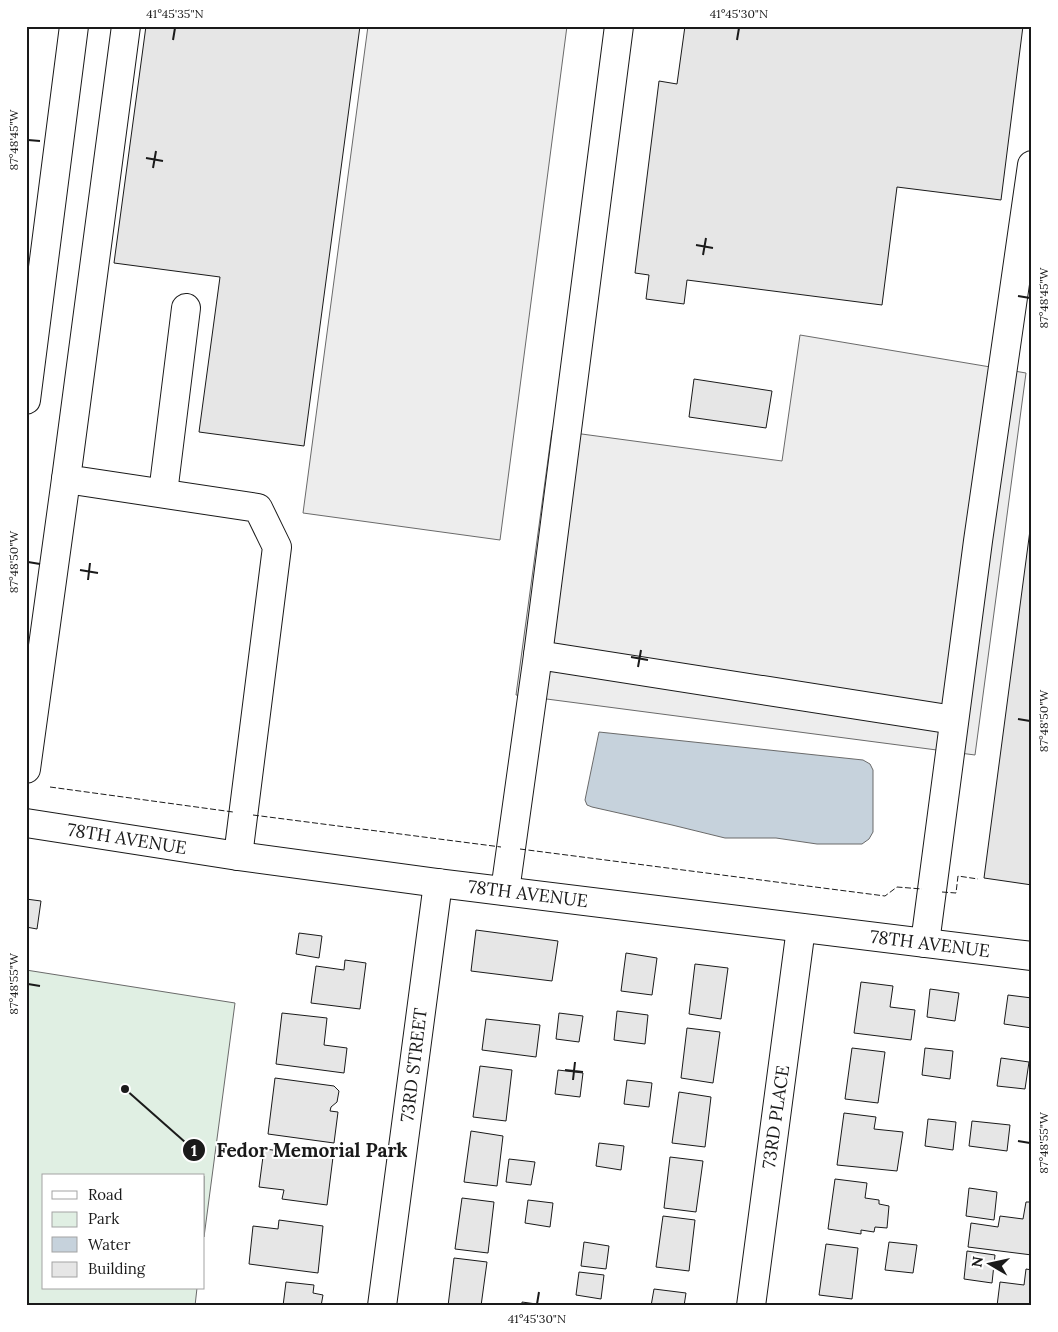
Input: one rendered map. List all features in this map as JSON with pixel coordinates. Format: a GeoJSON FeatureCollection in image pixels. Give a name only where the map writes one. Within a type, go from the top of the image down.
{"type":"FeatureCollection","features":[{"type":"Feature","properties":{"kind":"street"},"geometry":{"type":"LineString","coordinates":[[26,400],[74,26]]}},
{"type":"Feature","properties":{"kind":"street"},"geometry":{"type":"LineString","coordinates":[[26,769],[126,26]]}},
{"type":"Feature","properties":{"kind":"street"},"geometry":{"type":"LineString","coordinates":[[505,891],[538,655],[619,26]]}},
{"type":"Feature","properties":{"kind":"street"},"geometry":{"type":"LineString","coordinates":[[925,944],[954,720],[1032,164]]}},
{"type":"Feature","properties":{"kind":"street"},"geometry":{"type":"LineString","coordinates":[[163,493],[186,308]]}},
{"type":"Feature","properties":{"kind":"street"},"geometry":{"type":"LineString","coordinates":[[66,479],[258,508],[277,547],[238,856]]}},
{"type":"Feature","properties":{"kind":"street"},"geometry":{"type":"LineString","coordinates":[[538,655],[954,720]]}},
{"type":"Feature","properties":{"kind":"street","name":"78TH AVENUE"},"geometry":{"type":"LineString","coordinates":[[26,823],[238,856],[438,883],[1032,956]]}},
{"type":"Feature","properties":{"kind":"street","name":"73RD STREET"},"geometry":{"type":"LineString","coordinates":[[382,1306],[438,883]]}},
{"type":"Feature","properties":{"kind":"street","name":"73RD PLACE"},"geometry":{"type":"LineString","coordinates":[[751,1306],[801,928]]}},
{"type":"Feature","properties":{"kind":"green space"},"geometry":{"type":"Polygon","coordinates":[[[26,970],[235,1003],[205,1229],[205,1174],[42,1174],[42,1290],[197,1290],[195,1306],[26,1306],[26,970]]]}},
{"type":"Feature","properties":{"kind":"shaded area"},"geometry":{"type":"Polygon","coordinates":[[[368,26],[567,26],[500,540],[303,513],[368,26]]]}},
{"type":"Feature","properties":{"kind":"shaded area"},"geometry":{"type":"Polygon","coordinates":[[[800,335],[1026,373],[975,755],[516,695],[552,430],[782,461],[800,335]]]}},
{"type":"Feature","properties":{"kind":"water"},"geometry":{"type":"Polygon","coordinates":[[[599,732],[863,760],[870,764],[873,770],[873,832],[869,839],[862,844],[817,844],[776,838],[725,838],[592,807],[587,805],[585,800],[599,732]]]}},
{"type":"Feature","properties":{"kind":"building"},"geometry":{"type":"Polygon","coordinates":[[[146,26],[360,26],[304,446],[199,432],[220,277],[114,263],[146,26]]]}},
{"type":"Feature","properties":{"kind":"building"},"geometry":{"type":"Polygon","coordinates":[[[685,26],[1023,26],[1001,200],[897,187],[882,305],[687,280],[684,304],[646,299],[649,275],[635,273],[659,81],[677,84],[685,26]]]}},
{"type":"Feature","properties":{"kind":"building"},"geometry":{"type":"Polygon","coordinates":[[[694,379],[772,391],[766,428],[689,417],[694,379]]]}},
{"type":"Feature","properties":{"kind":"building"},"geometry":{"type":"Polygon","coordinates":[[[1032,515],[1032,885],[984,878],[1032,515]]]}},
{"type":"Feature","properties":{"kind":"building"},"geometry":{"type":"Polygon","coordinates":[[[26,899],[41,901],[37,929],[26,927],[26,899]]]}},
{"type":"Feature","properties":{"kind":"building"},"geometry":{"type":"Polygon","coordinates":[[[476,930],[558,941],[552,981],[471,971],[476,930]]]}},
{"type":"Feature","properties":{"kind":"building"},"geometry":{"type":"Polygon","coordinates":[[[299,933],[322,936],[319,958],[296,954],[299,933]]]}},
{"type":"Feature","properties":{"kind":"building"},"geometry":{"type":"Polygon","coordinates":[[[626,953],[657,958],[652,995],[621,991],[626,953]]]}},
{"type":"Feature","properties":{"kind":"building"},"geometry":{"type":"Polygon","coordinates":[[[345,960],[366,963],[360,1009],[311,1003],[316,966],[344,970],[345,960]]]}},
{"type":"Feature","properties":{"kind":"building"},"geometry":{"type":"Polygon","coordinates":[[[695,964],[728,968],[721,1019],[689,1014],[695,964]]]}},
{"type":"Feature","properties":{"kind":"building"},"geometry":{"type":"Polygon","coordinates":[[[861,982],[893,986],[890,1007],[915,1010],[911,1040],[854,1033],[861,982]]]}},
{"type":"Feature","properties":{"kind":"building"},"geometry":{"type":"Polygon","coordinates":[[[930,989],[959,993],[955,1021],[927,1017],[930,989]]]}},
{"type":"Feature","properties":{"kind":"building"},"geometry":{"type":"Polygon","coordinates":[[[1008,995],[1032,998],[1032,1028],[1004,1024],[1008,995]]]}},
{"type":"Feature","properties":{"kind":"building"},"geometry":{"type":"Polygon","coordinates":[[[617,1011],[648,1015],[645,1044],[614,1040],[617,1011]]]}},
{"type":"Feature","properties":{"kind":"building"},"geometry":{"type":"Polygon","coordinates":[[[282,1013],[327,1018],[324,1045],[347,1048],[344,1073],[276,1064],[282,1013]]]}},
{"type":"Feature","properties":{"kind":"building"},"geometry":{"type":"Polygon","coordinates":[[[559,1013],[583,1016],[579,1042],[556,1039],[559,1013]]]}},
{"type":"Feature","properties":{"kind":"building"},"geometry":{"type":"Polygon","coordinates":[[[486,1019],[540,1025],[536,1057],[482,1050],[486,1019]]]}},
{"type":"Feature","properties":{"kind":"building"},"geometry":{"type":"Polygon","coordinates":[[[687,1028],[720,1032],[713,1083],[681,1078],[687,1028]]]}},
{"type":"Feature","properties":{"kind":"building"},"geometry":{"type":"Polygon","coordinates":[[[852,1048],[885,1052],[878,1103],[845,1099],[852,1048]]]}},
{"type":"Feature","properties":{"kind":"building"},"geometry":{"type":"Polygon","coordinates":[[[925,1048],[953,1051],[950,1079],[922,1075],[925,1048]]]}},
{"type":"Feature","properties":{"kind":"building"},"geometry":{"type":"Polygon","coordinates":[[[1001,1058],[1029,1062],[1025,1089],[997,1086],[1001,1058]]]}},
{"type":"Feature","properties":{"kind":"building"},"geometry":{"type":"Polygon","coordinates":[[[480,1066],[512,1070],[506,1121],[473,1117],[480,1066]]]}},
{"type":"Feature","properties":{"kind":"building"},"geometry":{"type":"Polygon","coordinates":[[[558,1070],[583,1073],[580,1097],[555,1094],[558,1070]]]}},
{"type":"Feature","properties":{"kind":"building"},"geometry":{"type":"Polygon","coordinates":[[[275,1078],[334,1086],[339,1091],[337,1102],[331,1107],[330,1111],[338,1112],[334,1143],[268,1134],[275,1078]]]}},
{"type":"Feature","properties":{"kind":"building"},"geometry":{"type":"Polygon","coordinates":[[[627,1080],[652,1083],[649,1107],[624,1104],[627,1080]]]}},
{"type":"Feature","properties":{"kind":"building"},"geometry":{"type":"Polygon","coordinates":[[[679,1092],[711,1097],[705,1147],[672,1143],[679,1092]]]}},
{"type":"Feature","properties":{"kind":"building"},"geometry":{"type":"Polygon","coordinates":[[[844,1113],[876,1117],[874,1129],[903,1132],[897,1171],[837,1165],[844,1113]]]}},
{"type":"Feature","properties":{"kind":"building"},"geometry":{"type":"Polygon","coordinates":[[[928,1119],[956,1122],[953,1150],[925,1146],[928,1119]]]}},
{"type":"Feature","properties":{"kind":"building"},"geometry":{"type":"Polygon","coordinates":[[[972,1121],[1010,1125],[1007,1151],[969,1146],[972,1121]]]}},
{"type":"Feature","properties":{"kind":"building"},"geometry":{"type":"Polygon","coordinates":[[[471,1131],[503,1136],[497,1186],[464,1182],[471,1131]]]}},
{"type":"Feature","properties":{"kind":"building"},"geometry":{"type":"Polygon","coordinates":[[[599,1143],[624,1146],[621,1170],[596,1166],[599,1143]]]}},
{"type":"Feature","properties":{"kind":"building"},"geometry":{"type":"Polygon","coordinates":[[[264,1149],[333,1157],[327,1205],[282,1199],[284,1190],[259,1187],[264,1149]]]}},
{"type":"Feature","properties":{"kind":"building"},"geometry":{"type":"Polygon","coordinates":[[[670,1157],[703,1161],[696,1212],[664,1208],[670,1157]]]}},
{"type":"Feature","properties":{"kind":"building"},"geometry":{"type":"Polygon","coordinates":[[[509,1159],[535,1162],[531,1185],[506,1182],[509,1159]]]}},
{"type":"Feature","properties":{"kind":"building"},"geometry":{"type":"Polygon","coordinates":[[[835,1179],[867,1183],[865,1198],[879,1200],[879,1204],[889,1206],[887,1228],[875,1227],[874,1232],[861,1230],[861,1234],[828,1229],[835,1179]]]}},
{"type":"Feature","properties":{"kind":"building"},"geometry":{"type":"Polygon","coordinates":[[[969,1188],[997,1192],[994,1220],[966,1216],[969,1188]]]}},
{"type":"Feature","properties":{"kind":"building"},"geometry":{"type":"Polygon","coordinates":[[[462,1198],[494,1202],[488,1253],[455,1249],[462,1198]]]}},
{"type":"Feature","properties":{"kind":"building"},"geometry":{"type":"Polygon","coordinates":[[[528,1200],[553,1203],[550,1227],[525,1223],[528,1200]]]}},
{"type":"Feature","properties":{"kind":"building"},"geometry":{"type":"Polygon","coordinates":[[[1026,1202],[1032,1202],[1032,1255],[968,1247],[971,1223],[998,1227],[1000,1216],[1023,1219],[1026,1202]]]}},
{"type":"Feature","properties":{"kind":"building"},"geometry":{"type":"Polygon","coordinates":[[[663,1216],[695,1220],[689,1271],[656,1267],[663,1216]]]}},
{"type":"Feature","properties":{"kind":"building"},"geometry":{"type":"Polygon","coordinates":[[[279,1220],[323,1226],[318,1273],[249,1264],[253,1226],[278,1229],[279,1220]]]}},
{"type":"Feature","properties":{"kind":"building"},"geometry":{"type":"Polygon","coordinates":[[[584,1242],[609,1246],[606,1269],[581,1266],[584,1242]]]}},
{"type":"Feature","properties":{"kind":"building"},"geometry":{"type":"Polygon","coordinates":[[[889,1242],[917,1245],[913,1273],[885,1270],[889,1242]]]}},
{"type":"Feature","properties":{"kind":"building"},"geometry":{"type":"Polygon","coordinates":[[[826,1244],[858,1248],[852,1299],[819,1295],[826,1244]]]}},
{"type":"Feature","properties":{"kind":"building"},"geometry":{"type":"Polygon","coordinates":[[[967,1251],[995,1255],[992,1283],[964,1279],[967,1251]]]}},
{"type":"Feature","properties":{"kind":"building"},"geometry":{"type":"Polygon","coordinates":[[[454,1258],[487,1262],[481,1306],[448,1306],[454,1258]]]}},
{"type":"Feature","properties":{"kind":"building"},"geometry":{"type":"Polygon","coordinates":[[[1026,1269],[1032,1270],[1032,1306],[997,1306],[1000,1282],[1024,1285],[1026,1269]]]}},
{"type":"Feature","properties":{"kind":"building"},"geometry":{"type":"Polygon","coordinates":[[[579,1272],[604,1275],[601,1299],[576,1295],[579,1272]]]}},
{"type":"Feature","properties":{"kind":"building"},"geometry":{"type":"Polygon","coordinates":[[[286,1282],[314,1285],[313,1293],[323,1295],[321,1306],[283,1306],[286,1282]]]}},
{"type":"Feature","properties":{"kind":"building"},"geometry":{"type":"Polygon","coordinates":[[[654,1289],[686,1293],[684,1306],[651,1306],[654,1289]]]}},
{"type":"Feature","properties":{"kind":"building"},"geometry":{"type":"Polygon","coordinates":[[[522,1302],[551,1306],[522,1306],[522,1302]]]}},
{"type":"Feature","properties":{"kind":"fence"},"geometry":{"type":"LineString","coordinates":[[50,787],[233,812]]}},
{"type":"Feature","properties":{"kind":"fence"},"geometry":{"type":"LineString","coordinates":[[253,815],[501,847]]}},
{"type":"Feature","properties":{"kind":"fence"},"geometry":{"type":"LineString","coordinates":[[520,849],[885,896],[897,887],[922,889]]}},
{"type":"Feature","properties":{"kind":"fence"},"geometry":{"type":"LineString","coordinates":[[942,892],[956,893],[958,876],[978,879]]}},
{"type":"Feature","properties":{"kind":"place","name":"Fedor Memorial Park"},"geometry":{"type":"Point","coordinates":[125,1089]}}]}
